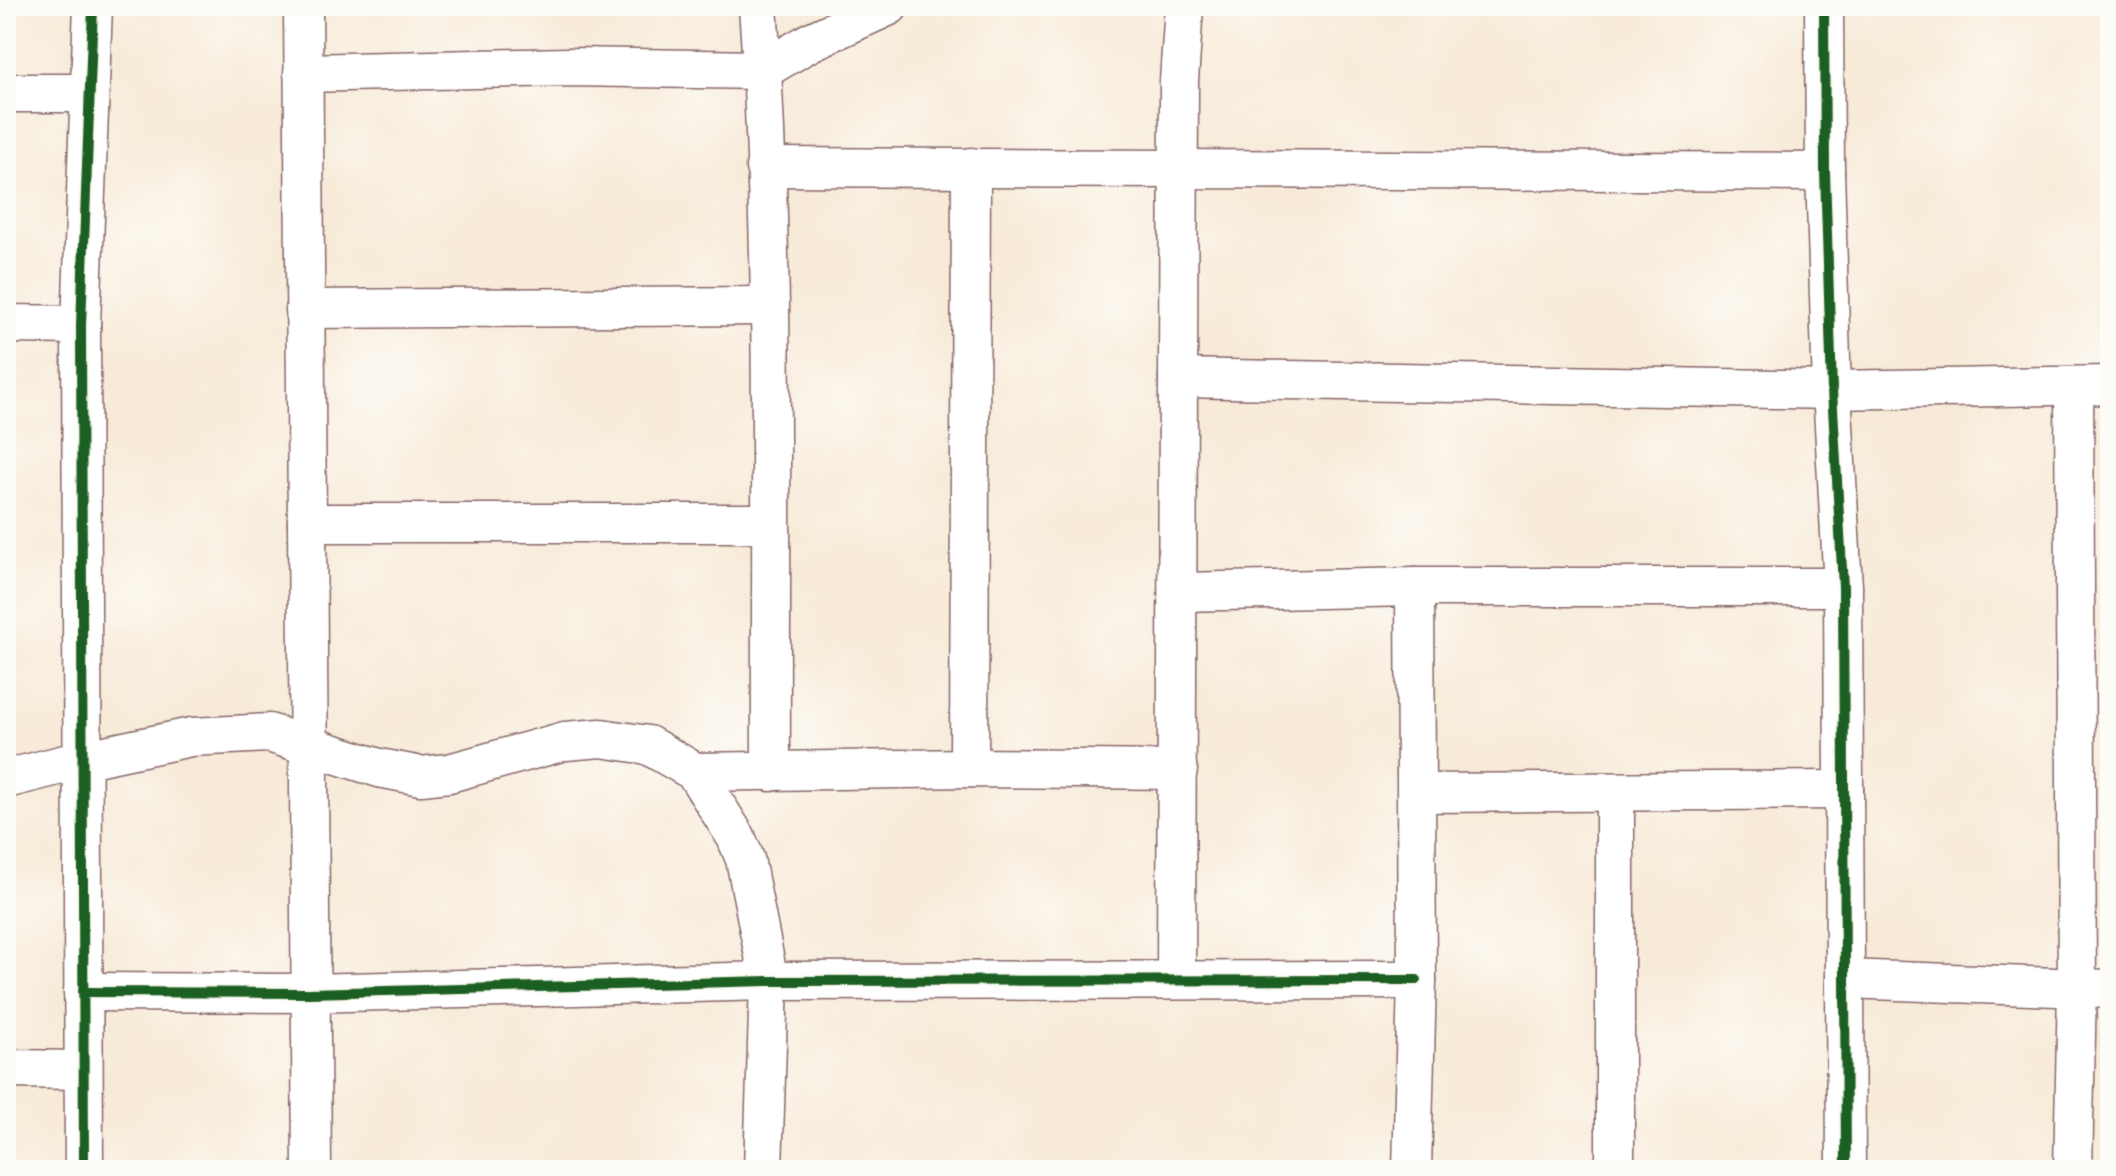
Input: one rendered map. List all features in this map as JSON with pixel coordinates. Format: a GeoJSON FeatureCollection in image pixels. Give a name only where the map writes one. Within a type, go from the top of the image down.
{"type":"FeatureCollection","features":[{"type":"Feature","properties":{"kind":"street"},"geometry":{"type":"LineString","coordinates":[[84,1170],[81,325],[93,6]]}},
{"type":"Feature","properties":{"kind":"street"},"geometry":{"type":"LineString","coordinates":[[303,6],[312,1170]]}},
{"type":"Feature","properties":{"kind":"street"},"geometry":{"type":"LineString","coordinates":[[758,6],[763,70],[769,306],[771,772]]}},
{"type":"Feature","properties":{"kind":"street"},"geometry":{"type":"LineString","coordinates":[[303,73],[568,67],[763,70],[810,42],[889,6]]}},
{"type":"Feature","properties":{"kind":"street"},"geometry":{"type":"LineString","coordinates":[[1176,980],[1178,168],[1184,6]]}},
{"type":"Feature","properties":{"kind":"street"},"geometry":{"type":"LineString","coordinates":[[1824,6],[1825,172],[1832,390],[1843,587],[1846,1170]]}},
{"type":"Feature","properties":{"kind":"street"},"geometry":{"type":"LineString","coordinates":[[6,93],[90,93]]}},
{"type":"Feature","properties":{"kind":"street"},"geometry":{"type":"LineString","coordinates":[[765,167],[1825,172]]}},
{"type":"Feature","properties":{"kind":"street"},"geometry":{"type":"LineString","coordinates":[[969,768],[971,167]]}},
{"type":"Feature","properties":{"kind":"street"},"geometry":{"type":"LineString","coordinates":[[305,309],[769,306]]}},
{"type":"Feature","properties":{"kind":"street"},"geometry":{"type":"LineString","coordinates":[[6,324],[81,325]]}},
{"type":"Feature","properties":{"kind":"street"},"geometry":{"type":"LineString","coordinates":[[1178,378],[1832,390],[2092,385],[2094,988],[2073,1170]]}},
{"type":"Feature","properties":{"kind":"street"},"geometry":{"type":"LineString","coordinates":[[307,523],[770,523]]}},
{"type":"Feature","properties":{"kind":"street"},"geometry":{"type":"LineString","coordinates":[[1179,592],[1415,587],[1843,587]]}},
{"type":"Feature","properties":{"kind":"street"},"geometry":{"type":"LineString","coordinates":[[1412,1170],[1417,980],[1415,587]]}},
{"type":"Feature","properties":{"kind":"street"},"geometry":{"type":"LineString","coordinates":[[6,779],[191,737],[269,733],[379,768],[421,776],[449,773],[565,741],[601,738],[648,745],[695,772],[736,837],[745,859],[769,981],[763,1170]]}},
{"type":"Feature","properties":{"kind":"street"},"geometry":{"type":"LineString","coordinates":[[695,772],[969,768],[1178,770]]}},
{"type":"Feature","properties":{"kind":"street"},"geometry":{"type":"LineString","coordinates":[[1417,793],[1844,790]]}},
{"type":"Feature","properties":{"kind":"street"},"geometry":{"type":"LineString","coordinates":[[1615,793],[1615,1170]]}},
{"type":"Feature","properties":{"kind":"street"},"geometry":{"type":"LineString","coordinates":[[1845,979],[2094,988]]}},
{"type":"Feature","properties":{"kind":"street"},"geometry":{"type":"LineString","coordinates":[[83,992],[309,993],[769,981],[1417,980]]}},
{"type":"Feature","properties":{"kind":"street"},"geometry":{"type":"LineString","coordinates":[[6,1069],[83,1070]]}},
{"type":"Feature","properties":{"kind":"cycle path"},"geometry":{"type":"LineString","coordinates":[[84,1170],[81,325],[93,6]]}},
{"type":"Feature","properties":{"kind":"cycle path"},"geometry":{"type":"LineString","coordinates":[[1824,6],[1825,172],[1832,390],[1843,587],[1846,1170]]}},
{"type":"Feature","properties":{"kind":"cycle path"},"geometry":{"type":"LineString","coordinates":[[83,992],[309,993],[769,981],[1417,980]]}}]}
